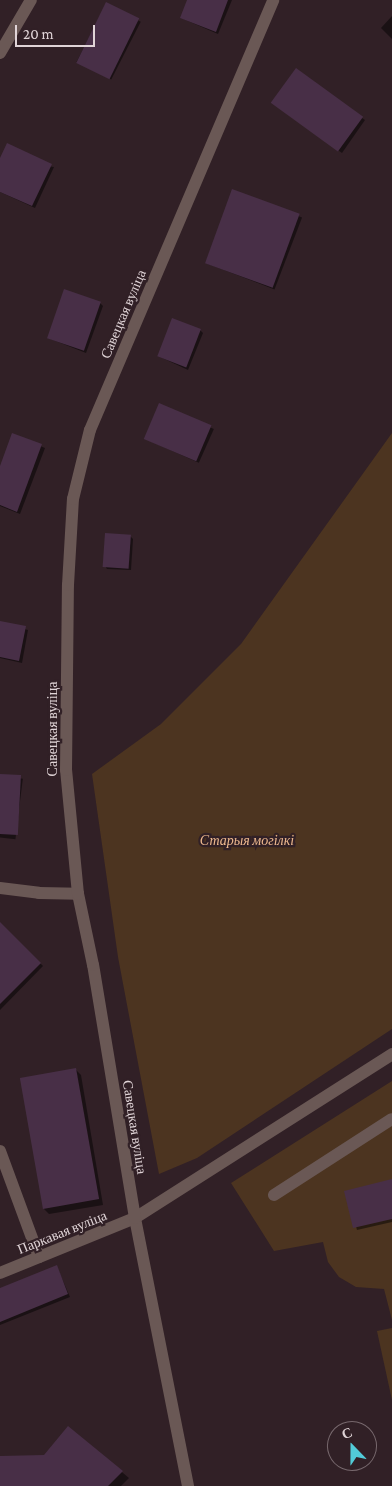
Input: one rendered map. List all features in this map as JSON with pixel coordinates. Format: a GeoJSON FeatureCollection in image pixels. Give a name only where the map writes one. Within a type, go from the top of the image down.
{"type":"FeatureCollection","features":[{"type":"Feature","properties":{"kind":"street"},"geometry":{"type":"LineString","coordinates":[[0,53],[31,0]]}},
{"type":"Feature","properties":{"kind":"street","name":"Савецкая вуліца"},"geometry":{"type":"LineString","coordinates":[[188,1486],[135,1218],[94,965],[78,894],[66,770],[68,585],[73,499],[90,430],[273,0]]}},
{"type":"Feature","properties":{"kind":"street"},"geometry":{"type":"LineString","coordinates":[[1,889],[78,894]]}},
{"type":"Feature","properties":{"kind":"street","name":"Паркавая вуліца"},"geometry":{"type":"LineString","coordinates":[[0,1273],[135,1218],[392,1054]]}},
{"type":"Feature","properties":{"kind":"street"},"geometry":{"type":"LineString","coordinates":[[274,1195],[392,1119]]}},
{"type":"Feature","properties":{"kind":"street"},"geometry":{"type":"LineString","coordinates":[[0,1151],[39,1257]]}},
{"type":"Feature","properties":{"kind":"green space","name":"Старыя могілкі"},"geometry":{"type":"Polygon","coordinates":[[[392,433],[392,1029],[197,1158],[159,1174],[118,957],[92,774],[161,724],[241,644],[392,433]]]}},
{"type":"Feature","properties":{"kind":"green space"},"geometry":{"type":"Polygon","coordinates":[[[392,1081],[392,1320],[384,1289],[356,1287],[339,1277],[328,1262],[323,1242],[274,1251],[231,1183],[392,1081]]]}},
{"type":"Feature","properties":{"kind":"green space"},"geometry":{"type":"Polygon","coordinates":[[[392,1328],[392,1400],[377,1331],[392,1328]]]}},
{"type":"Feature","properties":{"kind":"building"},"geometry":{"type":"Polygon","coordinates":[[[187,0],[228,0],[216,32],[180,18],[187,0]]]}},
{"type":"Feature","properties":{"kind":"building"},"geometry":{"type":"Polygon","coordinates":[[[106,2],[139,18],[109,79],[76,63],[106,2]]]}},
{"type":"Feature","properties":{"kind":"building"},"geometry":{"type":"Polygon","coordinates":[[[296,68],[363,117],[338,152],[271,103],[296,68]]]}},
{"type":"Feature","properties":{"kind":"building"},"geometry":{"type":"Polygon","coordinates":[[[7,143],[52,164],[32,206],[0,192],[0,158],[7,143]]]}},
{"type":"Feature","properties":{"kind":"building"},"geometry":{"type":"Polygon","coordinates":[[[232,189],[300,214],[273,288],[205,263],[232,189]]]}},
{"type":"Feature","properties":{"kind":"building"},"geometry":{"type":"Polygon","coordinates":[[[64,289],[101,302],[84,351],[47,338],[64,289]]]}},
{"type":"Feature","properties":{"kind":"building"},"geometry":{"type":"Polygon","coordinates":[[[172,318],[201,329],[186,367],[157,356],[172,318]]]}},
{"type":"Feature","properties":{"kind":"building"},"geometry":{"type":"Polygon","coordinates":[[[159,403],[211,425],[196,461],[144,439],[159,403]]]}},
{"type":"Feature","properties":{"kind":"building"},"geometry":{"type":"Polygon","coordinates":[[[12,433],[42,444],[17,512],[0,505],[0,466],[12,433]]]}},
{"type":"Feature","properties":{"kind":"building"},"geometry":{"type":"Polygon","coordinates":[[[105,533],[131,535],[129,569],[103,567],[105,533]]]}},
{"type":"Feature","properties":{"kind":"building"},"geometry":{"type":"Polygon","coordinates":[[[0,621],[26,626],[19,661],[0,657],[0,621]]]}},
{"type":"Feature","properties":{"kind":"building"},"geometry":{"type":"Polygon","coordinates":[[[0,774],[21,775],[18,835],[0,834],[0,774]]]}},
{"type":"Feature","properties":{"kind":"building"},"geometry":{"type":"Polygon","coordinates":[[[0,922],[41,963],[0,1004],[0,922]]]}},
{"type":"Feature","properties":{"kind":"building"},"geometry":{"type":"Polygon","coordinates":[[[76,1068],[99,1199],[43,1209],[20,1078],[76,1068]]]}},
{"type":"Feature","properties":{"kind":"building"},"geometry":{"type":"Polygon","coordinates":[[[392,1179],[392,1219],[353,1228],[344,1191],[392,1179]]]}},
{"type":"Feature","properties":{"kind":"building"},"geometry":{"type":"Polygon","coordinates":[[[57,1265],[68,1294],[0,1322],[0,1288],[57,1265]]]}},
{"type":"Feature","properties":{"kind":"building"},"geometry":{"type":"Polygon","coordinates":[[[68,1426],[123,1471],[108,1486],[0,1486],[0,1456],[44,1455],[68,1426]]]}}]}
